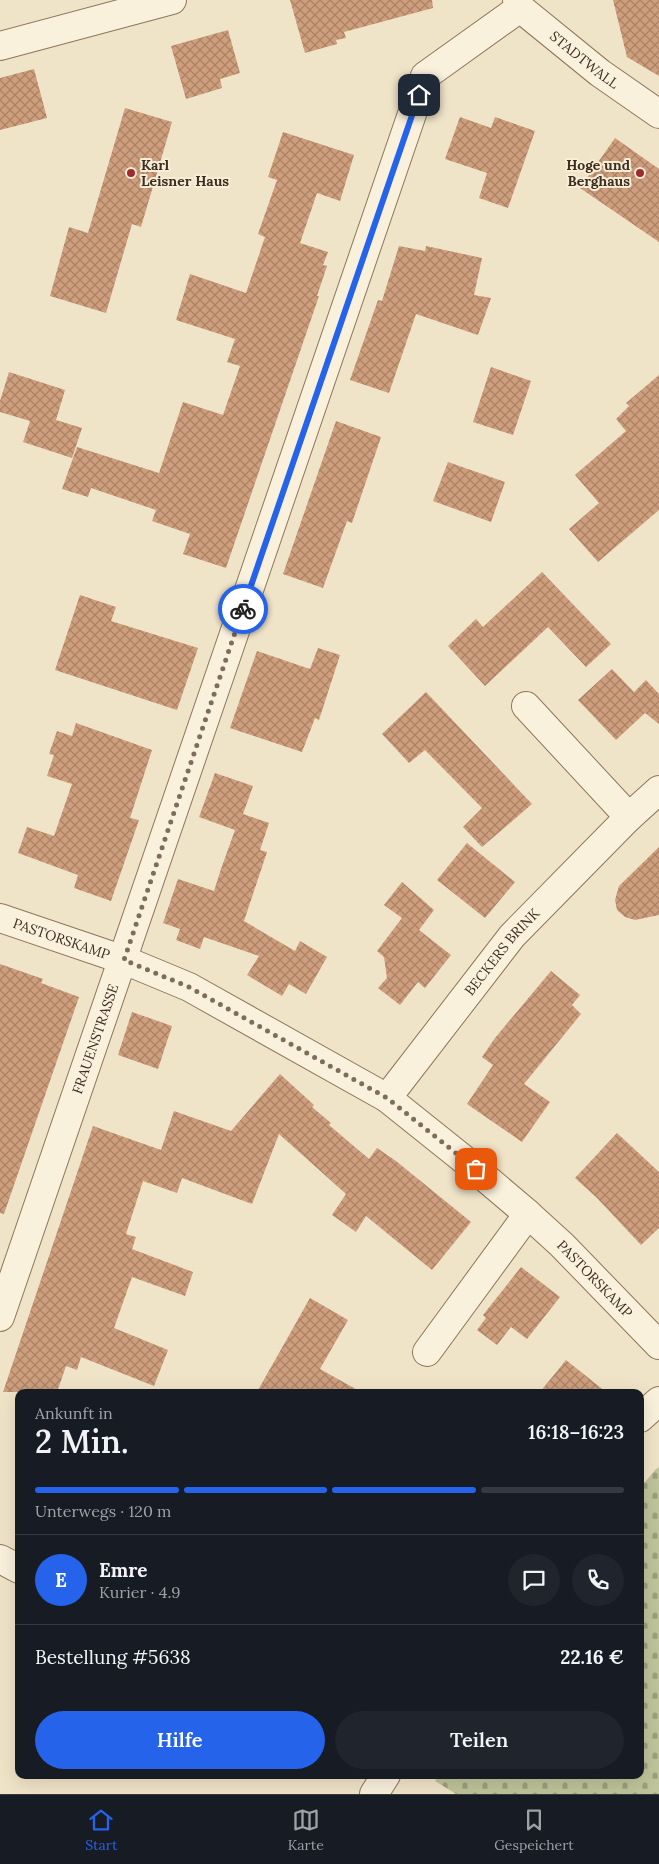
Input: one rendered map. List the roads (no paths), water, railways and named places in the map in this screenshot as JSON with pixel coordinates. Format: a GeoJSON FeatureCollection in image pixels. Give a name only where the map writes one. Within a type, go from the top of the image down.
{"type":"FeatureCollection","features":[{"type":"Feature","properties":{"kind":"street"},"geometry":{"type":"LineString","coordinates":[[0,46],[172,0]]}},
{"type":"Feature","properties":{"kind":"street","name":"STADTWALL"},"geometry":{"type":"LineString","coordinates":[[518,4],[600,73],[659,114]]}},
{"type":"Feature","properties":{"kind":"street","name":"FRAUENSTRASSE"},"geometry":{"type":"LineString","coordinates":[[0,1317],[124,960],[425,76],[518,4]]}},
{"type":"Feature","properties":{"kind":"street"},"geometry":{"type":"LineString","coordinates":[[526,706],[629,816]]}},
{"type":"Feature","properties":{"kind":"street","name":"BECKERS BRINK"},"geometry":{"type":"LineString","coordinates":[[387,1098],[512,936],[629,816],[659,790]]}},
{"type":"Feature","properties":{"kind":"street","name":"PASTORSKAMP"},"geometry":{"type":"LineString","coordinates":[[0,918],[124,960],[189,987],[387,1098],[528,1214],[562,1245],[659,1345]]}},
{"type":"Feature","properties":{"kind":"street"},"geometry":{"type":"LineString","coordinates":[[427,1352],[528,1214]]}},
{"type":"Feature","properties":{"kind":"street"},"geometry":{"type":"LineString","coordinates":[[644,1414],[659,1401]]}},
{"type":"Feature","properties":{"kind":"street"},"geometry":{"type":"LineString","coordinates":[[0,1559],[15,1567]]}},
{"type":"Feature","properties":{"kind":"street"},"geometry":{"type":"LineString","coordinates":[[374,1794],[383,1779]]}},
{"type":"Feature","properties":{"kind":"place","name":"Karl Leisner Haus"},"geometry":{"type":"Point","coordinates":[131,173]}},
{"type":"Feature","properties":{"kind":"place","name":"Hoge und Berghaus"},"geometry":{"type":"Point","coordinates":[640,173]}}]}
